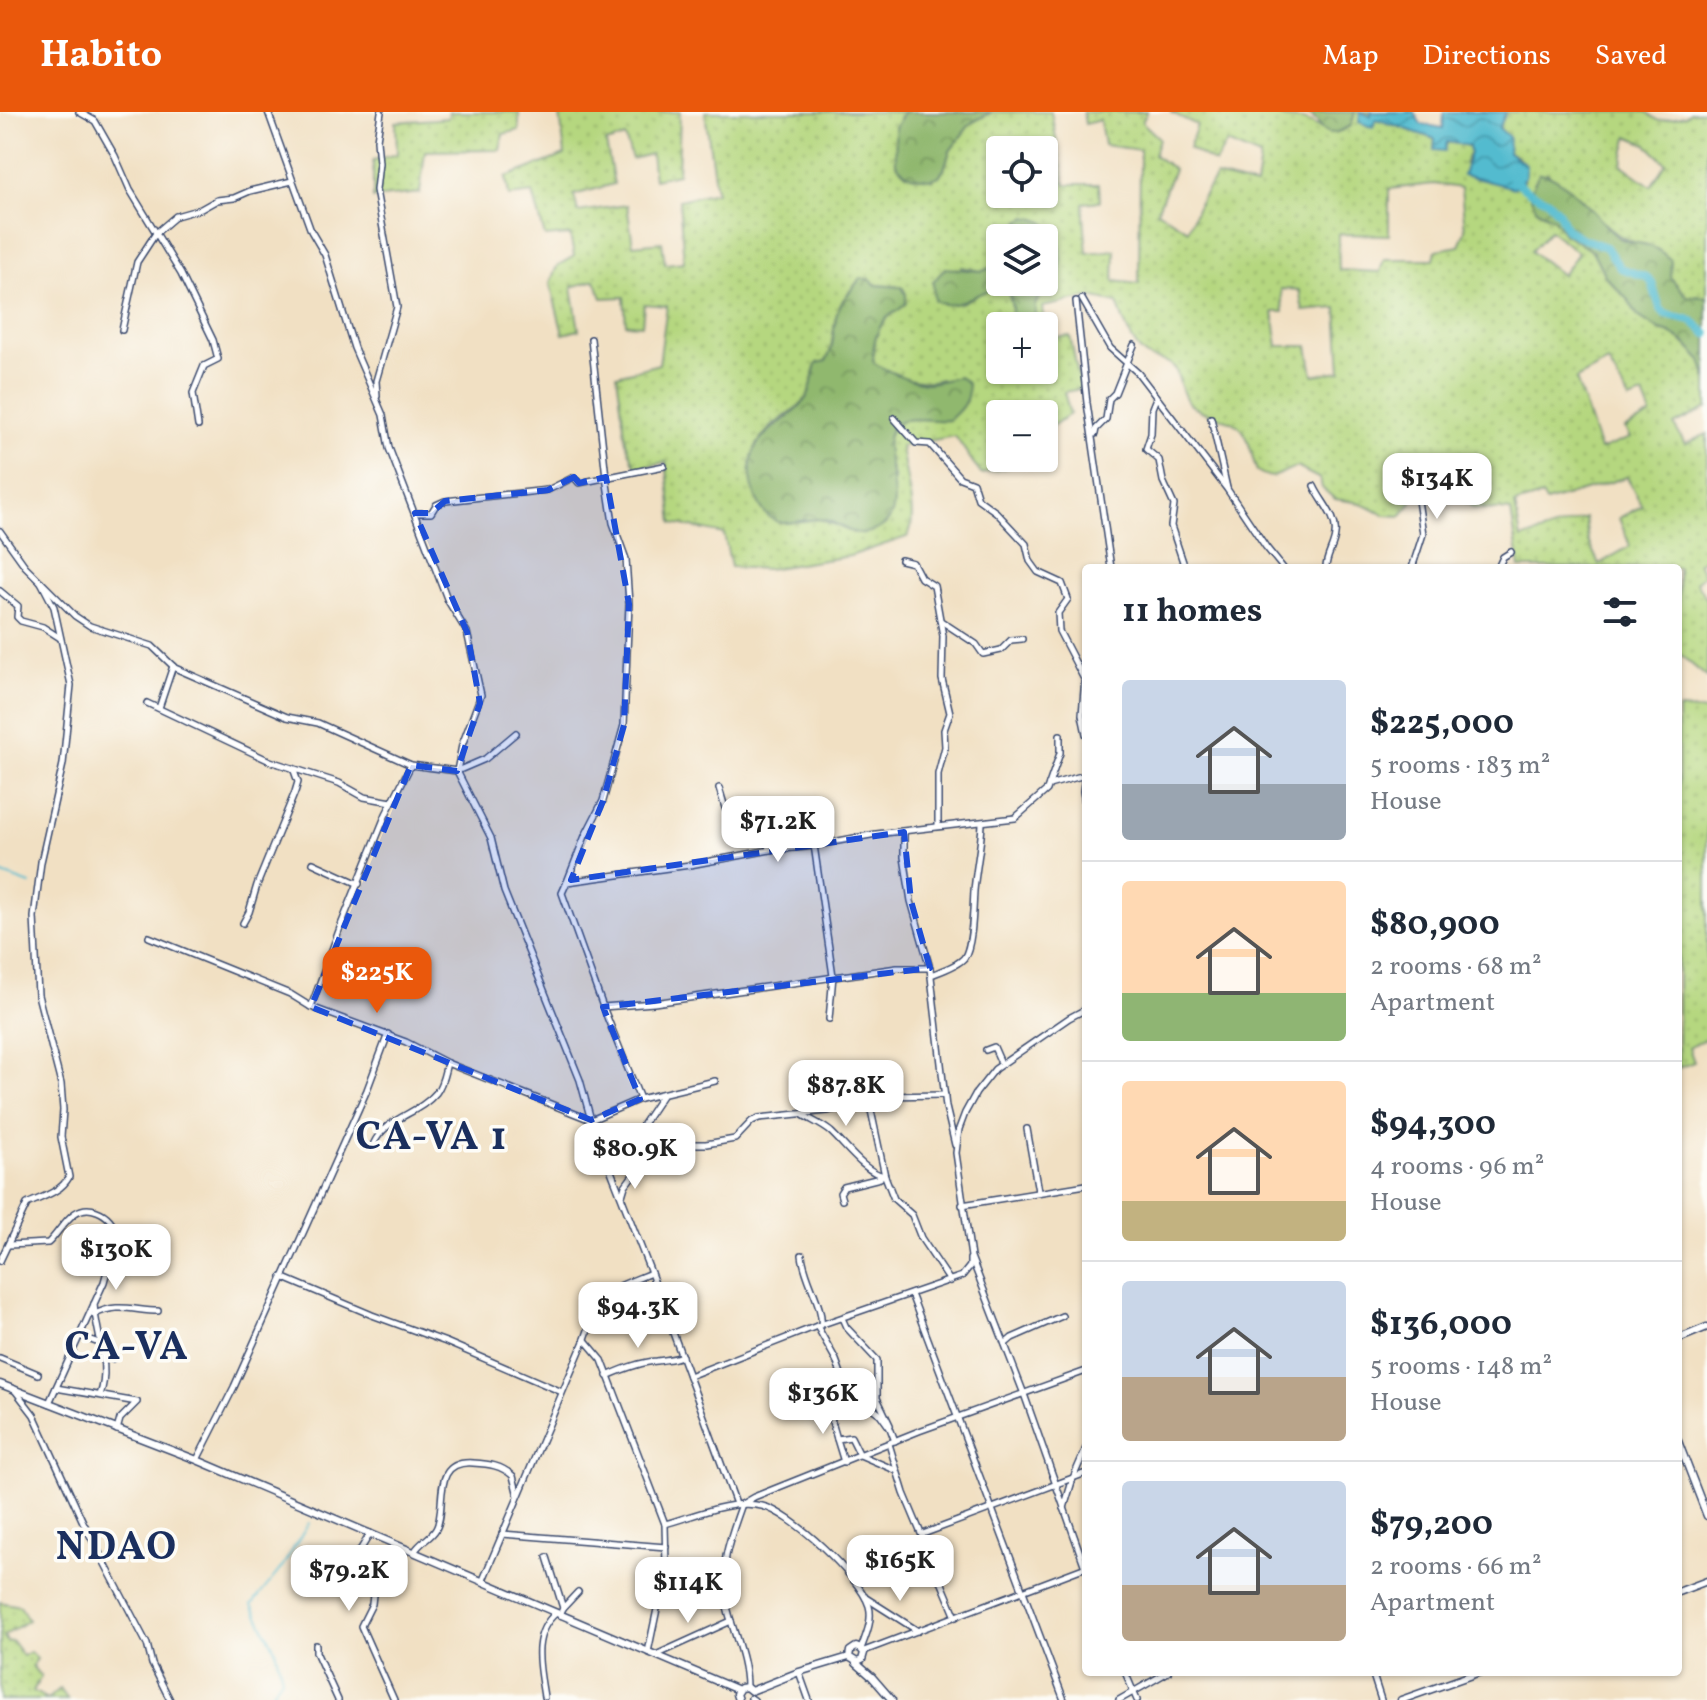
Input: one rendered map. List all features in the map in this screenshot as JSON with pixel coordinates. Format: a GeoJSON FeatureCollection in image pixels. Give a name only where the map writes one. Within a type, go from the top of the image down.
{"type":"FeatureCollection","features":[{"type":"Feature","properties":{"kind":"main road"},"geometry":{"type":"LineString","coordinates":[[1682,1337],[1707,1327]]}},
{"type":"Feature","properties":{"kind":"main road"},"geometry":{"type":"LineString","coordinates":[[1,1383],[197,1460],[750,1695],[799,1672],[852,1660],[860,1662],[863,1652]]}},
{"type":"Feature","properties":{"kind":"main road"},"geometry":{"type":"LineString","coordinates":[[1682,1451],[1707,1516]]}},
{"type":"Feature","properties":{"kind":"main road"},"geometry":{"type":"LineString","coordinates":[[1682,1590],[1707,1581]]}},
{"type":"Feature","properties":{"kind":"main road"},"geometry":{"type":"LineString","coordinates":[[852,1660],[853,1648],[863,1652],[872,1677]]}},
{"type":"Feature","properties":{"kind":"main road"},"geometry":{"type":"LineString","coordinates":[[852,1660],[892,1700]]}},
{"type":"Feature","properties":{"kind":"main road"},"geometry":{"type":"LineString","coordinates":[[1405,1699],[1469,1676]]}},
{"type":"Feature","properties":{"kind":"main road"},"geometry":{"type":"LineString","coordinates":[[738,1690],[738,1700]]}},
{"type":"Feature","properties":{"kind":"street"},"geometry":{"type":"LineString","coordinates":[[79,112],[95,121],[130,190],[181,274],[213,340],[218,359],[204,366],[193,393],[198,426]]}},
{"type":"Feature","properties":{"kind":"street"},"geometry":{"type":"LineString","coordinates":[[268,112],[286,154],[292,181],[311,231],[325,255],[354,348],[384,419],[389,448],[448,601],[467,632],[479,682],[480,703],[462,745],[457,771],[491,838],[504,891],[580,1080],[591,1120],[739,1504],[723,1580],[750,1695]]}},
{"type":"Feature","properties":{"kind":"street"},"geometry":{"type":"LineString","coordinates":[[377,401],[376,381],[397,307],[376,190],[381,112]]}},
{"type":"Feature","properties":{"kind":"street"},"geometry":{"type":"LineString","coordinates":[[122,330],[137,262],[156,233],[176,216],[201,209],[217,200],[292,181]]}},
{"type":"Feature","properties":{"kind":"street"},"geometry":{"type":"LineString","coordinates":[[1110,564],[1079,300],[1110,348],[1127,361],[1227,489],[1280,564]]}},
{"type":"Feature","properties":{"kind":"street"},"geometry":{"type":"LineString","coordinates":[[591,339],[613,523],[626,559],[629,604],[624,725],[603,801],[562,893],[640,1099]]}},
{"type":"Feature","properties":{"kind":"street"},"geometry":{"type":"LineString","coordinates":[[1094,438],[1096,429],[1106,419],[1109,399],[1115,393],[1134,345]]}},
{"type":"Feature","properties":{"kind":"street"},"geometry":{"type":"LineString","coordinates":[[1156,398],[1146,449],[1159,460],[1163,481],[1174,505],[1171,526],[1184,564]]}},
{"type":"Feature","properties":{"kind":"street"},"geometry":{"type":"LineString","coordinates":[[894,418],[916,443],[930,444],[960,478],[973,483],[978,499],[996,512],[1026,544],[1030,561],[1038,572],[1062,583],[1068,599],[1058,613],[1059,631],[1082,673]]}},
{"type":"Feature","properties":{"kind":"street"},"geometry":{"type":"LineString","coordinates":[[1211,418],[1227,489]]}},
{"type":"Feature","properties":{"kind":"street"},"geometry":{"type":"LineString","coordinates":[[1413,564],[1423,534],[1414,473],[1417,463]]}},
{"type":"Feature","properties":{"kind":"street"},"geometry":{"type":"LineString","coordinates":[[415,513],[431,513],[436,505],[445,501],[548,490],[574,477],[579,483],[664,466]]}},
{"type":"Feature","properties":{"kind":"street"},"geometry":{"type":"LineString","coordinates":[[1314,486],[1334,520],[1335,529],[1327,564]]}},
{"type":"Feature","properties":{"kind":"street"},"geometry":{"type":"LineString","coordinates":[[0,531],[25,566],[75,616],[90,626],[152,646],[173,666],[287,717],[338,730],[411,765],[457,771],[485,759],[516,733]]}},
{"type":"Feature","properties":{"kind":"street"},"geometry":{"type":"LineString","coordinates":[[1500,564],[1503,557],[1511,552]]}},
{"type":"Feature","properties":{"kind":"street"},"geometry":{"type":"LineString","coordinates":[[901,560],[913,563],[921,578],[934,586],[940,621],[942,679],[950,713],[944,730],[945,747],[938,774],[938,826]]}},
{"type":"Feature","properties":{"kind":"street"},"geometry":{"type":"LineString","coordinates":[[0,1261],[27,1204],[53,1192],[69,1177],[61,1137],[61,1084],[38,995],[34,917],[41,862],[63,764],[71,685],[54,607],[41,582]]}},
{"type":"Feature","properties":{"kind":"street"},"geometry":{"type":"LineString","coordinates":[[0,591],[18,606],[17,617],[21,621],[43,627],[60,638]]}},
{"type":"Feature","properties":{"kind":"street"},"geometry":{"type":"LineString","coordinates":[[940,621],[976,644],[983,654],[1001,650],[1011,640],[1022,639]]}},
{"type":"Feature","properties":{"kind":"street"},"geometry":{"type":"LineString","coordinates":[[159,708],[173,666]]}},
{"type":"Feature","properties":{"kind":"street"},"geometry":{"type":"LineString","coordinates":[[147,703],[263,759],[339,783],[364,797],[392,802]]}},
{"type":"Feature","properties":{"kind":"street"},"geometry":{"type":"LineString","coordinates":[[567,882],[876,834],[1015,818],[1025,812],[1049,785],[1060,753],[1060,735]]}},
{"type":"Feature","properties":{"kind":"street"},"geometry":{"type":"LineString","coordinates":[[311,1007],[330,952],[392,802],[411,765]]}},
{"type":"Feature","properties":{"kind":"street"},"geometry":{"type":"LineString","coordinates":[[243,923],[295,792],[297,776],[292,767]]}},
{"type":"Feature","properties":{"kind":"street"},"geometry":{"type":"LineString","coordinates":[[1049,785],[1082,774]]}},
{"type":"Feature","properties":{"kind":"street"},"geometry":{"type":"LineString","coordinates":[[719,788],[726,811],[763,835],[770,850]]}},
{"type":"Feature","properties":{"kind":"street"},"geometry":{"type":"LineString","coordinates":[[603,1007],[654,1003],[897,968],[931,972],[961,961],[966,954],[975,911],[974,893],[982,824]]}},
{"type":"Feature","properties":{"kind":"street"},"geometry":{"type":"LineString","coordinates":[[904,832],[904,857],[913,907],[931,972],[945,1095],[971,1257],[1082,1557]]}},
{"type":"Feature","properties":{"kind":"street"},"geometry":{"type":"LineString","coordinates":[[814,845],[833,976],[829,1019]]}},
{"type":"Feature","properties":{"kind":"street"},"geometry":{"type":"LineString","coordinates":[[313,863],[359,884]]}},
{"type":"Feature","properties":{"kind":"street"},"geometry":{"type":"LineString","coordinates":[[149,937],[290,994],[311,1007],[388,1034],[447,1063],[591,1120],[640,1099],[715,1081]]}},
{"type":"Feature","properties":{"kind":"street"},"geometry":{"type":"LineString","coordinates":[[956,1153],[965,1113],[976,1093],[1001,1063],[1082,1012]]}},
{"type":"Feature","properties":{"kind":"street"},"geometry":{"type":"LineString","coordinates":[[197,1460],[217,1424],[367,1090],[388,1034]]}},
{"type":"Feature","properties":{"kind":"street"},"geometry":{"type":"LineString","coordinates":[[986,1050],[994,1047],[1001,1063]]}},
{"type":"Feature","properties":{"kind":"street"},"geometry":{"type":"LineString","coordinates":[[373,1145],[381,1130],[435,1094],[442,1083],[447,1063]]}},
{"type":"Feature","properties":{"kind":"street"},"geometry":{"type":"LineString","coordinates":[[643,1124],[664,1093]]}},
{"type":"Feature","properties":{"kind":"street"},"geometry":{"type":"LineString","coordinates":[[622,1197],[625,1186],[636,1171],[661,1146],[721,1142],[741,1135],[752,1121],[759,1118],[802,1114],[883,1096],[945,1095]]}},
{"type":"Feature","properties":{"kind":"street"},"geometry":{"type":"LineString","coordinates":[[869,1101],[883,1177],[894,1199],[912,1215],[921,1238],[950,1281]]}},
{"type":"Feature","properties":{"kind":"street"},"geometry":{"type":"LineString","coordinates":[[802,1114],[830,1132],[855,1154],[864,1168],[883,1177]]}},
{"type":"Feature","properties":{"kind":"street"},"geometry":{"type":"LineString","coordinates":[[1027,1129],[1038,1191]]}},
{"type":"Feature","properties":{"kind":"street"},"geometry":{"type":"LineString","coordinates":[[842,1200],[840,1193],[844,1187],[883,1177]]}},
{"type":"Feature","properties":{"kind":"street"},"geometry":{"type":"LineString","coordinates":[[962,1205],[1082,1186]]}},
{"type":"Feature","properties":{"kind":"street"},"geometry":{"type":"LineString","coordinates":[[9,1245],[48,1243],[62,1225],[82,1208],[104,1214],[115,1227],[117,1235],[104,1282],[49,1403]]}},
{"type":"Feature","properties":{"kind":"street"},"geometry":{"type":"LineString","coordinates":[[802,1255],[808,1284],[822,1315],[819,1326],[847,1390],[880,1414],[890,1428]]}},
{"type":"Feature","properties":{"kind":"street"},"geometry":{"type":"LineString","coordinates":[[689,1376],[834,1320],[962,1276],[970,1266],[971,1257]]}},
{"type":"Feature","properties":{"kind":"street"},"geometry":{"type":"LineString","coordinates":[[483,1580],[602,1297],[610,1290],[651,1273]]}},
{"type":"Feature","properties":{"kind":"street"},"geometry":{"type":"LineString","coordinates":[[962,1276],[979,1281]]}},
{"type":"Feature","properties":{"kind":"street"},"geometry":{"type":"LineString","coordinates":[[282,1277],[562,1392]]}},
{"type":"Feature","properties":{"kind":"street"},"geometry":{"type":"LineString","coordinates":[[911,1294],[1064,1700]]}},
{"type":"Feature","properties":{"kind":"street"},"geometry":{"type":"LineString","coordinates":[[94,1303],[104,1380],[100,1395]]}},
{"type":"Feature","properties":{"kind":"street"},"geometry":{"type":"LineString","coordinates":[[86,1321],[106,1308],[158,1311]]}},
{"type":"Feature","properties":{"kind":"street"},"geometry":{"type":"LineString","coordinates":[[822,1315],[834,1320]]}},
{"type":"Feature","properties":{"kind":"street"},"geometry":{"type":"LineString","coordinates":[[1005,1344],[1062,1316]]}},
{"type":"Feature","properties":{"kind":"street"},"geometry":{"type":"LineString","coordinates":[[842,1318],[846,1327],[877,1360],[877,1398],[890,1428],[896,1470],[956,1617]]}},
{"type":"Feature","properties":{"kind":"street"},"geometry":{"type":"LineString","coordinates":[[80,1336],[107,1346],[112,1359]]}},
{"type":"Feature","properties":{"kind":"street"},"geometry":{"type":"LineString","coordinates":[[585,1339],[602,1360],[665,1524],[662,1585],[648,1652]]}},
{"type":"Feature","properties":{"kind":"street"},"geometry":{"type":"LineString","coordinates":[[607,1376],[625,1368],[653,1361],[670,1361],[682,1356]]}},
{"type":"Feature","properties":{"kind":"street"},"geometry":{"type":"LineString","coordinates":[[0,1358],[38,1374]]}},
{"type":"Feature","properties":{"kind":"street"},"geometry":{"type":"LineString","coordinates":[[665,1524],[739,1504],[860,1455],[1082,1372]]}},
{"type":"Feature","properties":{"kind":"street"},"geometry":{"type":"LineString","coordinates":[[56,1388],[137,1402],[120,1419],[117,1430]]}},
{"type":"Feature","properties":{"kind":"street"},"geometry":{"type":"LineString","coordinates":[[13,1389],[34,1415],[83,1522],[147,1644],[152,1664],[170,1700]]}},
{"type":"Feature","properties":{"kind":"street"},"geometry":{"type":"LineString","coordinates":[[34,1415],[34,1404],[38,1398]]}},
{"type":"Feature","properties":{"kind":"street"},"geometry":{"type":"LineString","coordinates":[[844,1462],[830,1415],[868,1407]]}},
{"type":"Feature","properties":{"kind":"street"},"geometry":{"type":"LineString","coordinates":[[837,1439],[851,1437],[860,1455],[896,1470]]}},
{"type":"Feature","properties":{"kind":"street"},"geometry":{"type":"LineString","coordinates":[[1064,1509],[1082,1457]]}},
{"type":"Feature","properties":{"kind":"street"},"geometry":{"type":"LineString","coordinates":[[415,1551],[435,1530],[441,1490],[445,1477],[454,1467],[468,1462],[499,1467],[513,1476],[518,1498]]}},
{"type":"Feature","properties":{"kind":"street"},"geometry":{"type":"LineString","coordinates":[[923,1534],[1082,1475]]}},
{"type":"Feature","properties":{"kind":"street"},"geometry":{"type":"LineString","coordinates":[[739,1504],[763,1506],[795,1522],[847,1572],[866,1598],[919,1632]]}},
{"type":"Feature","properties":{"kind":"street"},"geometry":{"type":"LineString","coordinates":[[370,1533],[353,1562],[353,1572],[355,1578],[373,1595],[361,1626],[394,1700]]}},
{"type":"Feature","properties":{"kind":"street"},"geometry":{"type":"LineString","coordinates":[[502,1534],[666,1547]]}},
{"type":"Feature","properties":{"kind":"street"},"geometry":{"type":"LineString","coordinates":[[547,1557],[559,1612]]}},
{"type":"Feature","properties":{"kind":"street"},"geometry":{"type":"LineString","coordinates":[[863,1652],[1082,1569]]}},
{"type":"Feature","properties":{"kind":"street"},"geometry":{"type":"LineString","coordinates":[[544,1697],[539,1680],[539,1643],[547,1620],[578,1592]]}},
{"type":"Feature","properties":{"kind":"street"},"geometry":{"type":"LineString","coordinates":[[863,1652],[870,1616],[866,1598]]}},
{"type":"Feature","properties":{"kind":"street"},"geometry":{"type":"LineString","coordinates":[[656,1655],[731,1621]]}},
{"type":"Feature","properties":{"kind":"street"},"geometry":{"type":"LineString","coordinates":[[316,1645],[316,1652],[338,1700]]}},
{"type":"Feature","properties":{"kind":"street"},"geometry":{"type":"LineString","coordinates":[[799,1672],[809,1700]]}},
{"type":"Feature","properties":{"kind":"street"},"geometry":{"type":"LineString","coordinates":[[1127,1676],[1137,1700]]}},
{"type":"Feature","properties":{"kind":"street"},"geometry":{"type":"LineString","coordinates":[[1119,1700],[1161,1676]]}},
{"type":"Feature","properties":{"kind":"street"},"geometry":{"type":"LineString","coordinates":[[1373,1676],[1381,1700]]}},
{"type":"Feature","properties":{"kind":"highlighted area"},"geometry":{"type":"Polygon","coordinates":[[[574,477],[579,483],[606,477],[629,604],[624,725],[603,801],[571,880],[904,832],[911,901],[930,968],[603,1007],[640,1099],[591,1120],[311,1007],[411,765],[457,771],[480,703],[467,632],[415,513],[431,513],[445,501],[548,490],[574,477]]]}},
{"type":"Feature","properties":{"kind":"green space"},"geometry":{"type":"Polygon","coordinates":[[[449,112],[519,112],[519,130],[503,134],[500,150],[425,151],[420,193],[373,198],[373,160],[397,154],[396,122],[448,118],[449,112]]]}},
{"type":"Feature","properties":{"kind":"green space"},"geometry":{"type":"Polygon","coordinates":[[[680,112],[678,174],[654,179],[651,154],[632,159],[625,137],[606,143],[614,184],[574,195],[578,212],[627,205],[633,245],[662,242],[665,264],[684,262],[679,200],[716,192],[705,112],[904,112],[899,119],[939,176],[950,151],[971,123],[992,112],[1051,112],[1056,136],[986,136],[986,208],[1058,208],[1058,148],[1065,184],[1099,184],[1100,201],[1083,203],[1087,253],[1115,250],[1114,281],[1139,284],[1140,150],[1104,145],[1100,120],[1085,124],[1083,112],[1147,112],[1142,122],[1159,138],[1154,155],[1174,169],[1157,211],[1188,230],[1201,199],[1216,176],[1256,186],[1260,157],[1227,143],[1215,163],[1189,148],[1197,125],[1170,112],[1270,112],[1320,128],[1351,126],[1355,112],[1371,112],[1376,119],[1435,139],[1434,149],[1446,142],[1470,146],[1464,164],[1523,181],[1526,173],[1519,158],[1508,152],[1499,129],[1506,112],[1645,112],[1659,121],[1685,116],[1690,112],[1707,112],[1707,297],[1687,296],[1674,284],[1649,245],[1636,243],[1614,231],[1568,188],[1547,173],[1537,210],[1553,218],[1564,233],[1593,252],[1605,276],[1629,301],[1638,316],[1660,330],[1676,335],[1701,360],[1707,379],[1707,408],[1674,425],[1685,444],[1707,434],[1707,557],[1698,563],[1704,575],[1696,582],[1707,600],[1707,677],[1682,656],[1682,564],[1599,564],[1519,564],[1511,511],[1473,508],[1452,479],[1443,476],[1434,461],[1426,457],[1409,461],[1406,478],[1412,503],[1401,516],[1384,515],[1361,503],[1335,499],[1322,488],[1320,479],[1297,467],[1273,477],[1257,471],[1241,428],[1195,408],[1186,400],[1175,368],[1145,355],[1139,349],[1117,303],[1091,297],[1042,307],[1043,312],[1035,312],[1039,297],[1058,296],[1058,224],[986,224],[986,270],[962,267],[959,304],[986,290],[986,296],[1009,296],[1012,312],[986,312],[986,384],[1058,384],[1058,337],[1070,336],[1081,389],[1064,392],[1070,414],[1058,422],[1058,400],[986,400],[986,472],[989,472],[981,474],[955,436],[901,446],[912,519],[907,537],[850,556],[767,569],[731,567],[724,534],[673,523],[666,462],[636,468],[626,442],[617,375],[659,364],[667,306],[644,304],[642,325],[626,324],[624,297],[602,298],[595,280],[572,287],[579,330],[563,334],[550,283],[557,266],[574,256],[570,235],[545,237],[533,193],[509,196],[506,177],[565,155],[560,114],[680,112]],[[1628,136],[1622,165],[1651,186],[1666,163],[1646,144],[1628,136]],[[1434,184],[1389,189],[1389,235],[1338,234],[1339,270],[1380,272],[1384,259],[1434,259],[1436,250],[1459,246],[1465,230],[1461,188],[1434,184]],[[1550,230],[1531,251],[1562,275],[1578,253],[1550,230]],[[861,279],[843,300],[836,317],[830,354],[814,378],[808,395],[760,439],[786,523],[820,519],[854,533],[894,480],[887,445],[890,428],[904,419],[949,420],[966,401],[941,379],[924,381],[906,378],[874,363],[877,334],[886,319],[902,304],[906,294],[902,287],[876,285],[869,279],[861,279]],[[1281,289],[1283,312],[1273,312],[1278,346],[1308,346],[1313,375],[1341,371],[1337,308],[1303,311],[1299,290],[1281,289]],[[1608,362],[1576,379],[1600,450],[1630,438],[1625,429],[1651,415],[1643,395],[1629,400],[1608,362]],[[1627,477],[1546,502],[1542,496],[1515,504],[1521,539],[1585,518],[1588,541],[1599,564],[1630,546],[1619,518],[1642,506],[1627,477]]]}},
{"type":"Feature","properties":{"kind":"green space"},"geometry":{"type":"Polygon","coordinates":[[[904,112],[992,112],[971,123],[950,151],[939,176],[931,179],[906,174],[896,164],[895,127],[904,112]]]}},
{"type":"Feature","properties":{"kind":"green space"},"geometry":{"type":"Polygon","coordinates":[[[1302,112],[1355,112],[1351,126],[1332,133],[1302,112]]]}},
{"type":"Feature","properties":{"kind":"green space"},"geometry":{"type":"Polygon","coordinates":[[[1539,173],[1567,187],[1621,238],[1645,244],[1664,254],[1671,260],[1670,277],[1687,296],[1707,297],[1707,379],[1701,360],[1683,341],[1638,316],[1629,301],[1605,276],[1593,252],[1564,233],[1553,218],[1537,210],[1529,194],[1539,173]]]}},
{"type":"Feature","properties":{"kind":"green space"},"geometry":{"type":"Polygon","coordinates":[[[1027,217],[1046,224],[1018,224],[1027,217]]]}},
{"type":"Feature","properties":{"kind":"green space"},"geometry":{"type":"Polygon","coordinates":[[[1058,240],[1061,251],[1058,275],[1058,240]]]}},
{"type":"Feature","properties":{"kind":"green space"},"geometry":{"type":"Polygon","coordinates":[[[945,268],[986,270],[986,292],[953,304],[934,300],[933,282],[945,268]]]}},
{"type":"Feature","properties":{"kind":"green space"},"geometry":{"type":"Polygon","coordinates":[[[860,279],[869,279],[876,285],[902,287],[906,294],[906,303],[879,329],[874,346],[874,363],[900,376],[922,382],[959,377],[967,382],[966,399],[949,420],[905,420],[891,431],[888,445],[894,498],[892,514],[883,526],[860,533],[826,520],[776,521],[760,506],[754,492],[751,461],[755,448],[807,397],[817,363],[826,361],[829,355],[840,306],[860,279]]]}},
{"type":"Feature","properties":{"kind":"green space"},"geometry":{"type":"Polygon","coordinates":[[[1009,296],[1040,296],[1035,305],[1035,312],[1011,312],[1009,296]]]}},
{"type":"Feature","properties":{"kind":"green space"},"geometry":{"type":"Polygon","coordinates":[[[1682,709],[1707,712],[1707,1038],[1689,1048],[1694,1062],[1682,1066],[1682,709]]]}},
{"type":"Feature","properties":{"kind":"green space"},"geometry":{"type":"Polygon","coordinates":[[[0,1602],[20,1606],[28,1620],[4,1636],[23,1656],[30,1652],[37,1659],[32,1666],[41,1677],[33,1691],[47,1699],[60,1689],[68,1700],[0,1700],[0,1602]]]}},
{"type":"Feature","properties":{"kind":"water"},"geometry":{"type":"Polygon","coordinates":[[[1360,112],[1371,116],[1371,112],[1414,112],[1421,124],[1443,128],[1444,112],[1506,112],[1499,128],[1509,137],[1508,152],[1526,164],[1525,177],[1514,188],[1463,175],[1469,146],[1447,142],[1445,151],[1434,150],[1435,139],[1376,119],[1373,128],[1359,122],[1360,112]]]}},
{"type":"Feature","properties":{"kind":"waterway"},"geometry":{"type":"LineString","coordinates":[[1512,178],[1528,191],[1547,200],[1559,213],[1566,229],[1606,247],[1620,268],[1646,277],[1652,283],[1665,314],[1691,320],[1707,334]]}},
{"type":"Feature","properties":{"kind":"waterway"},"geometry":{"type":"LineString","coordinates":[[0,873],[30,884]]}},
{"type":"Feature","properties":{"kind":"waterway"},"geometry":{"type":"LineString","coordinates":[[267,1700],[282,1678],[275,1649],[252,1605],[282,1567],[309,1523]]}},
{"type":"Feature","properties":{"kind":"district","name":"CA-VA 1"},"geometry":{"type":"Point","coordinates":[432,1139]}},
{"type":"Feature","properties":{"kind":"district","name":"CA-VA"},"geometry":{"type":"Point","coordinates":[127,1349]}},
{"type":"Feature","properties":{"kind":"district","name":"NDAO"},"geometry":{"type":"Point","coordinates":[117,1549]}}]}
